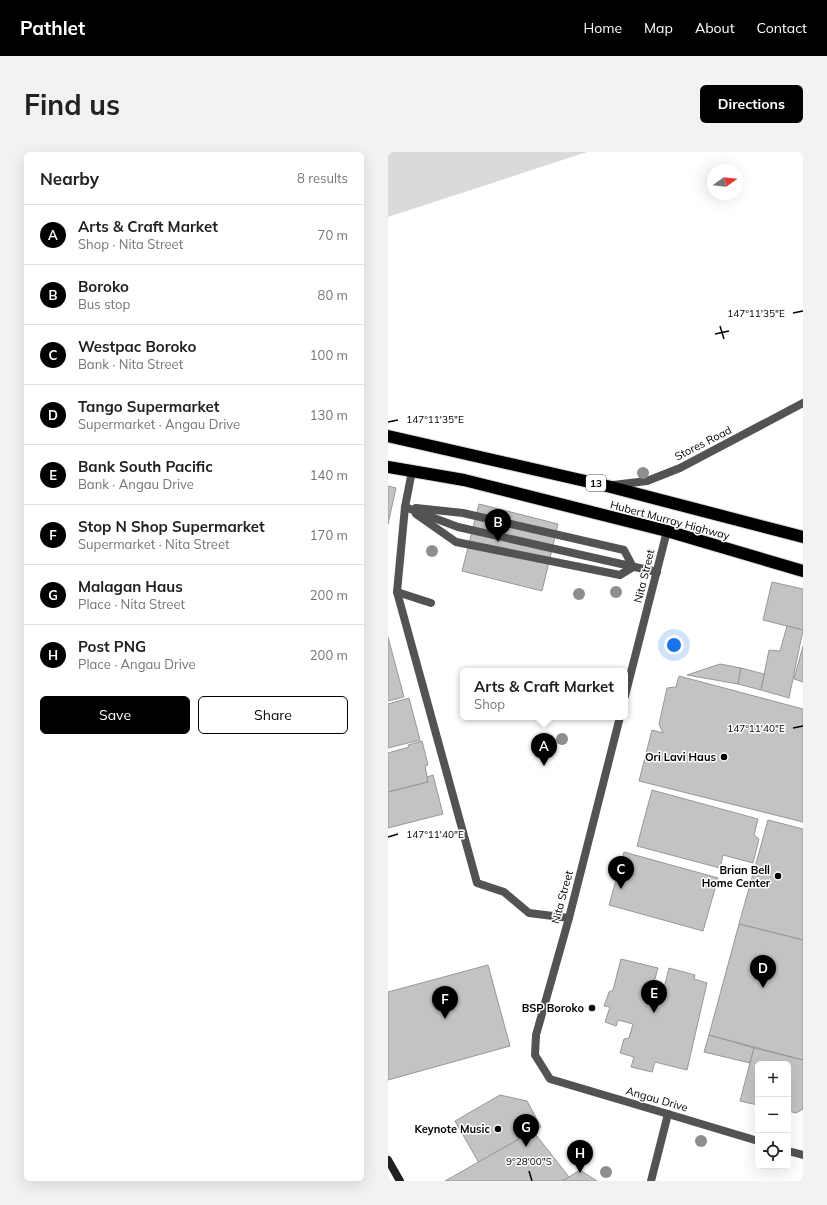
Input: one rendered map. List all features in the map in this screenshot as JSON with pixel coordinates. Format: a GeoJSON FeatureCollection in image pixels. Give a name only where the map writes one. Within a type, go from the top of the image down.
{"type":"FeatureCollection","features":[{"type":"Feature","properties":{"kind":"highway","name":"Hubert Murray Highway"},"geometry":{"type":"LineString","coordinates":[[388,436],[607,486],[803,537]]}},
{"type":"Feature","properties":{"kind":"highway","name":"Hubert Murray Highway"},"geometry":{"type":"LineString","coordinates":[[388,467],[464,480],[667,531],[803,571]]}},
{"type":"Feature","properties":{"kind":"street","name":"Stores Road"},"geometry":{"type":"LineString","coordinates":[[607,486],[647,481],[680,468],[802,405]]}},
{"type":"Feature","properties":{"kind":"street"},"geometry":{"type":"LineString","coordinates":[[412,471],[405,507],[396,592],[478,883],[504,892],[529,913],[568,918]]}},
{"type":"Feature","properties":{"kind":"street"},"geometry":{"type":"LineString","coordinates":[[405,507],[463,513],[624,550],[633,566]]}},
{"type":"Feature","properties":{"kind":"street"},"geometry":{"type":"LineString","coordinates":[[405,507],[458,527],[657,572]]}},
{"type":"Feature","properties":{"kind":"street"},"geometry":{"type":"LineString","coordinates":[[405,507],[456,542],[620,575],[633,566]]}},
{"type":"Feature","properties":{"kind":"street","name":"Nita Street"},"geometry":{"type":"LineString","coordinates":[[628,684],[667,531]]}},
{"type":"Feature","properties":{"kind":"street"},"geometry":{"type":"LineString","coordinates":[[396,592],[431,603]]}},
{"type":"Feature","properties":{"kind":"street","name":"Nita Street"},"geometry":{"type":"LineString","coordinates":[[550,1080],[535,1055],[536,1035],[619,720]]}},
{"type":"Feature","properties":{"kind":"street","name":"Angau Drive"},"geometry":{"type":"LineString","coordinates":[[550,1080],[755,1140]]}},
{"type":"Feature","properties":{"kind":"street"},"geometry":{"type":"LineString","coordinates":[[651,1181],[668,1114]]}},
{"type":"Feature","properties":{"kind":"street"},"geometry":{"type":"LineString","coordinates":[[791,1152],[803,1155]]}},
{"type":"Feature","properties":{"kind":"street"},"geometry":{"type":"LineString","coordinates":[[388,1160],[400,1181]]}},
{"type":"Feature","properties":{"kind":"shaded area"},"geometry":{"type":"Polygon","coordinates":[[[388,152],[587,152],[388,217],[388,152]]]}},
{"type":"Feature","properties":{"kind":"building"},"geometry":{"type":"Polygon","coordinates":[[[388,486],[396,488],[388,524],[388,486]]]}},
{"type":"Feature","properties":{"kind":"building"},"geometry":{"type":"Polygon","coordinates":[[[479,504],[558,524],[542,591],[462,571],[479,504]]]}},
{"type":"Feature","properties":{"kind":"building"},"geometry":{"type":"Polygon","coordinates":[[[772,582],[803,589],[803,630],[763,620],[772,582]]]}},
{"type":"Feature","properties":{"kind":"building"},"geometry":{"type":"Polygon","coordinates":[[[787,626],[803,630],[789,698],[761,690],[769,650],[780,651],[787,626]]]}},
{"type":"Feature","properties":{"kind":"building"},"geometry":{"type":"Polygon","coordinates":[[[388,637],[404,697],[388,701],[388,637]]]}},
{"type":"Feature","properties":{"kind":"building"},"geometry":{"type":"Polygon","coordinates":[[[803,646],[803,682],[794,679],[803,646]]]}},
{"type":"Feature","properties":{"kind":"building"},"geometry":{"type":"Polygon","coordinates":[[[720,664],[741,668],[738,684],[687,675],[720,664]]]}},
{"type":"Feature","properties":{"kind":"building"},"geometry":{"type":"Polygon","coordinates":[[[741,668],[764,674],[761,690],[738,684],[741,668]]]}},
{"type":"Feature","properties":{"kind":"building","name":"Ori Lavi Haus"},"geometry":{"type":"Polygon","coordinates":[[[679,676],[803,709],[803,822],[639,781],[652,730],[663,733],[659,724],[667,688],[676,687],[679,676]]]}},
{"type":"Feature","properties":{"kind":"building"},"geometry":{"type":"Polygon","coordinates":[[[409,698],[420,740],[388,748],[388,704],[409,698]]]}},
{"type":"Feature","properties":{"kind":"building"},"geometry":{"type":"Polygon","coordinates":[[[422,741],[428,765],[425,766],[428,782],[388,792],[388,753],[409,747],[408,745],[422,741]]]}},
{"type":"Feature","properties":{"kind":"building"},"geometry":{"type":"Polygon","coordinates":[[[433,775],[443,814],[388,828],[388,792],[428,782],[427,777],[433,775]]]}},
{"type":"Feature","properties":{"kind":"building"},"geometry":{"type":"Polygon","coordinates":[[[652,790],[758,819],[754,835],[759,839],[753,863],[723,855],[720,868],[637,846],[652,790]]]}},
{"type":"Feature","properties":{"kind":"building","name":"Brian Bell Home Center"},"geometry":{"type":"Polygon","coordinates":[[[768,820],[803,829],[803,940],[739,924],[768,820]]]}},
{"type":"Feature","properties":{"kind":"building"},"geometry":{"type":"Polygon","coordinates":[[[624,852],[718,878],[703,931],[609,905],[624,852]]]}},
{"type":"Feature","properties":{"kind":"building"},"geometry":{"type":"Polygon","coordinates":[[[739,924],[803,940],[803,1060],[709,1035],[739,924]]]}},
{"type":"Feature","properties":{"kind":"building"},"geometry":{"type":"Polygon","coordinates":[[[621,959],[658,968],[652,989],[663,992],[669,968],[695,975],[694,979],[707,983],[687,1070],[655,1062],[652,1072],[631,1067],[634,1057],[620,1053],[624,1039],[629,1038],[633,1024],[618,1020],[616,1026],[605,1022],[610,1007],[604,1006],[609,992],[613,990],[621,959]]]}},
{"type":"Feature","properties":{"kind":"building"},"geometry":{"type":"Polygon","coordinates":[[[488,965],[510,1046],[388,1080],[388,992],[488,965]]]}},
{"type":"Feature","properties":{"kind":"building"},"geometry":{"type":"Polygon","coordinates":[[[709,1035],[754,1048],[750,1063],[704,1052],[709,1035]]]}},
{"type":"Feature","properties":{"kind":"building"},"geometry":{"type":"Polygon","coordinates":[[[754,1048],[803,1060],[803,1109],[796,1113],[791,1112],[791,1061],[755,1061],[755,1104],[740,1101],[754,1048]]]}},
{"type":"Feature","properties":{"kind":"building","name":"Keynote Music"},"geometry":{"type":"Polygon","coordinates":[[[500,1095],[527,1101],[541,1127],[479,1163],[455,1121],[500,1095]]]}},
{"type":"Feature","properties":{"kind":"building"},"geometry":{"type":"Polygon","coordinates":[[[533,1131],[569,1177],[562,1181],[445,1181],[533,1131]]]}},
{"type":"Feature","properties":{"kind":"building"},"geometry":{"type":"Polygon","coordinates":[[[580,1170],[597,1181],[562,1181],[569,1177],[580,1170]]]}},
{"type":"Feature","properties":{"kind":"place","name":"Boroko"},"geometry":{"type":"Point","coordinates":[498,542]}},
{"type":"Feature","properties":{"kind":"place","name":"Ori Lavi Haus"},"geometry":{"type":"Point","coordinates":[724,757]}},
{"type":"Feature","properties":{"kind":"place","name":"Arts & Craft Market"},"geometry":{"type":"Point","coordinates":[544,766]}},
{"type":"Feature","properties":{"kind":"place","name":"Brian Bell Home Center"},"geometry":{"type":"Point","coordinates":[778,876]}},
{"type":"Feature","properties":{"kind":"place","name":"Westpac Boroko"},"geometry":{"type":"Point","coordinates":[621,889]}},
{"type":"Feature","properties":{"kind":"place","name":"Tango Supermarket"},"geometry":{"type":"Point","coordinates":[763,988]}},
{"type":"Feature","properties":{"kind":"place","name":"BSP Boroko"},"geometry":{"type":"Point","coordinates":[592,1008]}},
{"type":"Feature","properties":{"kind":"place","name":"Bank South Pacific"},"geometry":{"type":"Point","coordinates":[654,1013]}},
{"type":"Feature","properties":{"kind":"place","name":"Stop N Shop Supermarket"},"geometry":{"type":"Point","coordinates":[445,1019]}},
{"type":"Feature","properties":{"kind":"place","name":"Keynote Music"},"geometry":{"type":"Point","coordinates":[498,1129]}},
{"type":"Feature","properties":{"kind":"place","name":"Malagan Haus"},"geometry":{"type":"Point","coordinates":[526,1147]}},
{"type":"Feature","properties":{"kind":"place","name":"Post PNG"},"geometry":{"type":"Point","coordinates":[580,1173]}}]}
